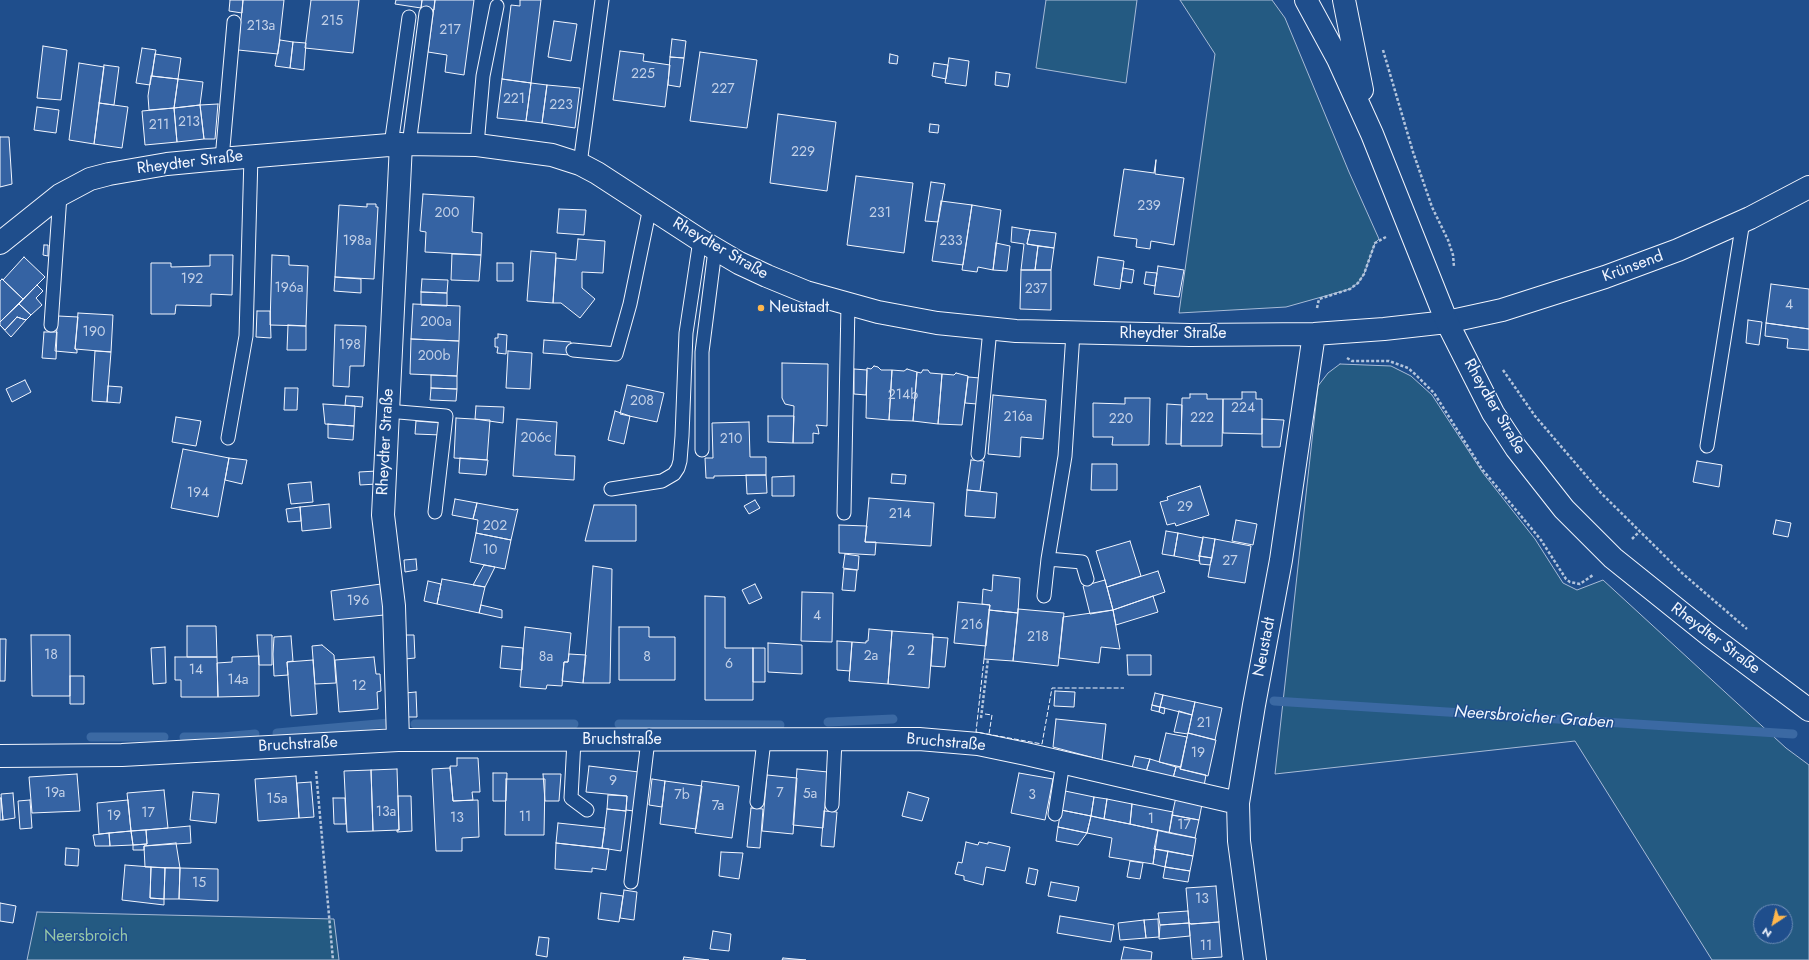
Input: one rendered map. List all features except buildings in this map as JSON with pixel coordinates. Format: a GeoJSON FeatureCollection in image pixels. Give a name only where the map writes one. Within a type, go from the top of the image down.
{"type":"FeatureCollection","features":[{"type":"Feature","properties":{"kind":"street"},"geometry":{"type":"LineString","coordinates":[[1306,0],[1338,59],[1372,134],[1447,322]]}},
{"type":"Feature","properties":{"kind":"street"},"geometry":{"type":"LineString","coordinates":[[1344,0],[1372,134]]}},
{"type":"Feature","properties":{"kind":"street","name":"Rheydter Straße"},"geometry":{"type":"LineString","coordinates":[[398,740],[394,606],[383,515],[400,145]]}},
{"type":"Feature","properties":{"kind":"street","name":"Rheydter Straße"},"geometry":{"type":"LineString","coordinates":[[0,243],[60,195],[90,179],[109,174],[167,164],[250,156],[400,145],[477,145],[552,155],[580,164],[597,172],[707,245],[767,276],[806,292],[848,304],[937,324],[990,330],[1190,335],[1314,334],[1384,329],[1447,322],[1493,413],[1516,448],[1564,509],[1613,558],[1709,635],[1809,710]]}},
{"type":"Feature","properties":{"kind":"street","name":"Krünsend"},"geometry":{"type":"LineString","coordinates":[[1447,322],[1502,310],[1605,277],[1685,247],[1743,221],[1809,186]]}},
{"type":"Feature","properties":{"kind":"street","name":"Neustadt"},"geometry":{"type":"LineString","coordinates":[[1254,960],[1239,835],[1238,803],[1255,698],[1281,560],[1314,334]]}},
{"type":"Feature","properties":{"kind":"street","name":"Bruchstraße"},"geometry":{"type":"LineString","coordinates":[[0,756],[122,755],[398,740],[920,740],[978,744],[1063,762],[1238,803]]}},
{"type":"Feature","properties":{"kind":"lane"},"geometry":{"type":"LineString","coordinates":[[580,164],[602,0]]}},
{"type":"Feature","properties":{"kind":"lane"},"geometry":{"type":"LineString","coordinates":[[477,145],[484,76],[497,6]]}},
{"type":"Feature","properties":{"kind":"lane"},"geometry":{"type":"LineString","coordinates":[[400,145],[426,13]]}},
{"type":"Feature","properties":{"kind":"lane"},"geometry":{"type":"LineString","coordinates":[[400,145],[410,17]]}},
{"type":"Feature","properties":{"kind":"lane"},"geometry":{"type":"LineString","coordinates":[[222,159],[234,22]]}},
{"type":"Feature","properties":{"kind":"lane"},"geometry":{"type":"LineString","coordinates":[[228,438],[246,336],[250,156]]}},
{"type":"Feature","properties":{"kind":"lane"},"geometry":{"type":"LineString","coordinates":[[51,325],[60,195]]}},
{"type":"Feature","properties":{"kind":"lane"},"geometry":{"type":"LineString","coordinates":[[573,350],[616,354],[630,304],[650,207]]}},
{"type":"Feature","properties":{"kind":"lane"},"geometry":{"type":"LineString","coordinates":[[1708,446],[1743,221]]}},
{"type":"Feature","properties":{"kind":"lane"},"geometry":{"type":"LineString","coordinates":[[702,450],[702,352],[707,245]]}},
{"type":"Feature","properties":{"kind":"lane"},"geometry":{"type":"LineString","coordinates":[[611,489],[662,481],[674,474],[678,468],[682,436],[686,333],[707,245]]}},
{"type":"Feature","properties":{"kind":"lane"},"geometry":{"type":"LineString","coordinates":[[844,513],[848,304]]}},
{"type":"Feature","properties":{"kind":"lane"},"geometry":{"type":"LineString","coordinates":[[978,454],[990,330]]}},
{"type":"Feature","properties":{"kind":"lane"},"geometry":{"type":"LineString","coordinates":[[1044,596],[1048,559],[1065,456],[1074,333]]}},
{"type":"Feature","properties":{"kind":"lane"},"geometry":{"type":"LineString","coordinates":[[387,411],[446,416],[435,512]]}},
{"type":"Feature","properties":{"kind":"lane"},"geometry":{"type":"LineString","coordinates":[[1048,559],[1082,562],[1087,579]]}},
{"type":"Feature","properties":{"kind":"lane"},"geometry":{"type":"LineString","coordinates":[[574,740],[571,798],[587,810]]}},
{"type":"Feature","properties":{"kind":"lane"},"geometry":{"type":"LineString","coordinates":[[631,882],[648,740]]}},
{"type":"Feature","properties":{"kind":"lane"},"geometry":{"type":"LineString","coordinates":[[757,802],[764,740]]}},
{"type":"Feature","properties":{"kind":"lane"},"geometry":{"type":"LineString","coordinates":[[832,805],[835,740]]}},
{"type":"Feature","properties":{"kind":"lane"},"geometry":{"type":"LineString","coordinates":[[1055,814],[1063,762]]}},
{"type":"Feature","properties":{"kind":"path"},"geometry":{"type":"LineString","coordinates":[[1381,43],[1413,152],[1437,218],[1453,255],[1454,272]]}},
{"type":"Feature","properties":{"kind":"path"},"geometry":{"type":"LineString","coordinates":[[1437,218],[1409,227],[1375,242],[1364,274],[1358,282],[1350,288],[1319,299],[1314,334],[1352,361],[1389,361],[1408,368],[1421,379],[1434,393],[1482,469],[1542,540],[1566,579],[1575,584],[1584,583],[1613,558],[1639,532]]}},
{"type":"Feature","properties":{"kind":"path"},"geometry":{"type":"LineString","coordinates":[[1499,364],[1524,402],[1561,448],[1593,484],[1639,532],[1693,582],[1750,630]]}},
{"type":"Feature","properties":{"kind":"path"},"geometry":{"type":"LineString","coordinates":[[978,744],[988,659]]}},
{"type":"Feature","properties":{"kind":"path"},"geometry":{"type":"LineString","coordinates":[[313,744],[333,960]]}},
{"type":"Feature","properties":{"kind":"green space"},"geometry":{"type":"Polygon","coordinates":[[[1046,0],[1137,0],[1126,83],[1036,68],[1046,0]]]}},
{"type":"Feature","properties":{"kind":"green space"},"geometry":{"type":"Polygon","coordinates":[[[1180,0],[1272,0],[1285,18],[1349,172],[1379,239],[1375,243],[1364,274],[1358,283],[1350,289],[1286,307],[1179,313],[1215,54],[1180,0]]]}},
{"type":"Feature","properties":{"kind":"green space"},"geometry":{"type":"Polygon","coordinates":[[[1340,364],[1391,366],[1411,376],[1432,395],[1483,473],[1535,539],[1563,583],[1577,590],[1603,580],[1786,748],[1809,765],[1809,960],[1712,960],[1575,741],[1275,774],[1318,386],[1328,373],[1340,364]]]}},
{"type":"Feature","properties":{"kind":"green space","name":"Neersbroich"},"geometry":{"type":"Polygon","coordinates":[[[37,912],[334,919],[339,960],[27,960],[37,912]]]}},
{"type":"Feature","properties":{"kind":"waterway","name":"Neersbroicher Graben"},"geometry":{"type":"LineString","coordinates":[[1274,701],[1793,734]]}},
{"type":"Feature","properties":{"kind":"waterway"},"geometry":{"type":"LineString","coordinates":[[828,722],[893,719]]}},
{"type":"Feature","properties":{"kind":"waterway","name":"Neersbroicher Graben"},"geometry":{"type":"LineString","coordinates":[[277,733],[389,723]]}},
{"type":"Feature","properties":{"kind":"waterway","name":"Neersbroicher Graben"},"geometry":{"type":"LineString","coordinates":[[415,724],[574,724]]}},
{"type":"Feature","properties":{"kind":"waterway","name":"Neersbroicher Graben"},"geometry":{"type":"LineString","coordinates":[[619,724],[780,725]]}},
{"type":"Feature","properties":{"kind":"waterway","name":"Neersbroicher Graben"},"geometry":{"type":"LineString","coordinates":[[184,737],[222,737],[255,734]]}},
{"type":"Feature","properties":{"kind":"waterway","name":"Neersbroicher Graben"},"geometry":{"type":"LineString","coordinates":[[91,737],[164,737]]}},
{"type":"Feature","properties":{"kind":"fence"},"geometry":{"type":"LineString","coordinates":[[984,659],[976,732],[1042,744],[1052,688],[1124,688]]}},
{"type":"Feature","properties":{"kind":"fence"},"geometry":{"type":"LineString","coordinates":[[985,714],[992,715],[989,734]]}},
{"type":"Feature","properties":{"kind":"place","name":"Neustadt"},"geometry":{"type":"Point","coordinates":[761,308]}}]}
